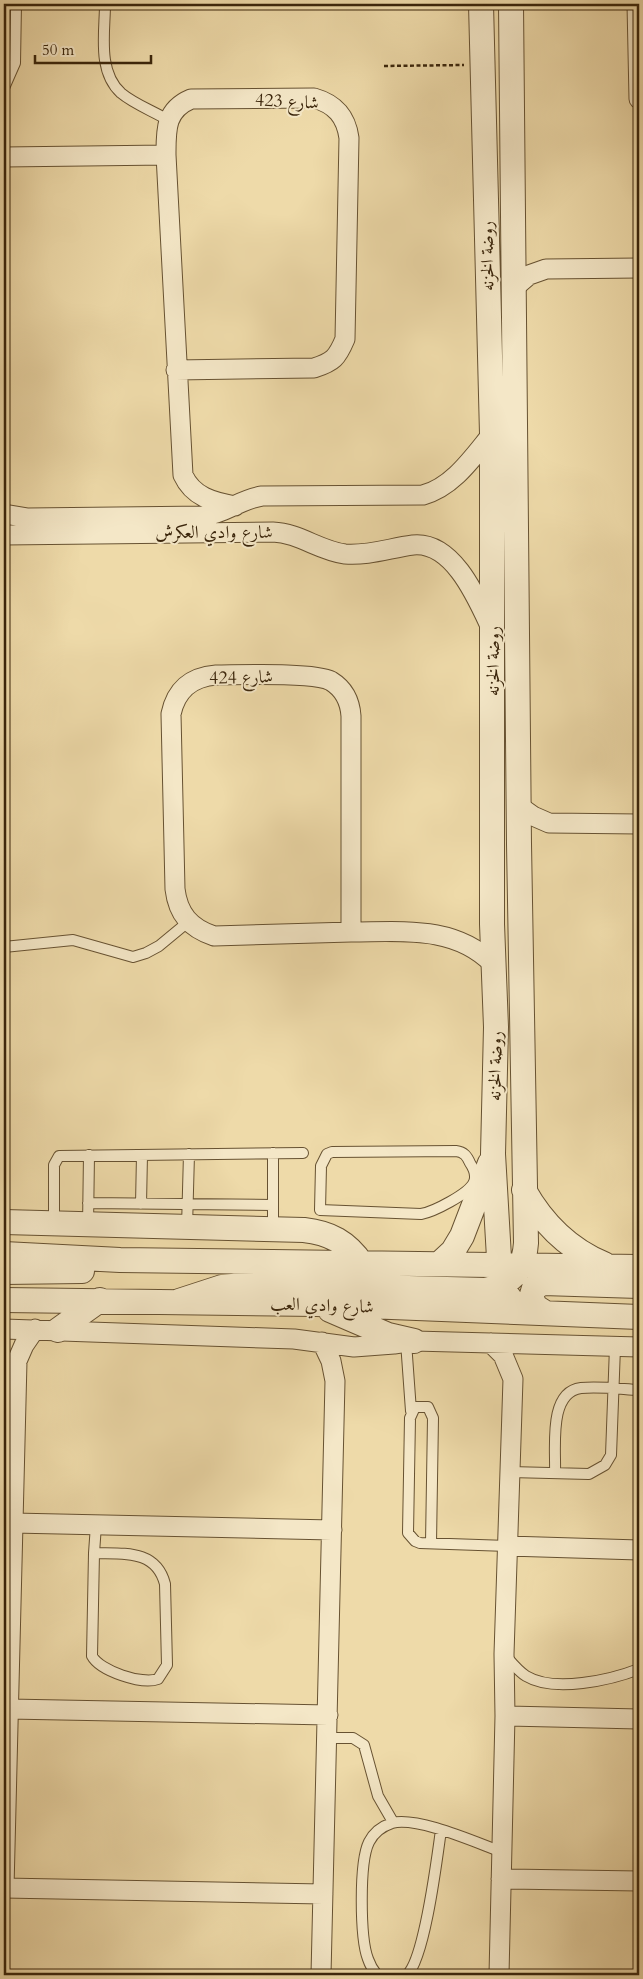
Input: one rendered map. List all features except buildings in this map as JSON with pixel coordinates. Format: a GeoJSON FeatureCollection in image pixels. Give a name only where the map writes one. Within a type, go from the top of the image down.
{"type":"FeatureCollection","features":[{"type":"Feature","properties":{"kind":"street","name":"روضة الخزنه"},"geometry":{"type":"LineString","coordinates":[[482,4],[492,434],[492,924],[496,1027],[493,1154],[508,1272]]}},
{"type":"Feature","properties":{"kind":"street","name":"روضة الخزنه"},"geometry":{"type":"LineString","coordinates":[[508,1272],[526,1243],[519,844],[515,251],[511,4]]}},
{"type":"Feature","properties":{"kind":"street"},"geometry":{"type":"LineString","coordinates":[[637,4],[639,99]]}},
{"type":"Feature","properties":{"kind":"street","name":"شارع 423"},"geometry":{"type":"LineString","coordinates":[[168,120],[175,108],[191,100],[314,98],[332,105],[339,112],[344,120],[349,138],[345,339],[338,356],[327,364],[314,368],[176,370]]}},
{"type":"Feature","properties":{"kind":"street"},"geometry":{"type":"LineString","coordinates":[[168,120],[166,155],[183,475],[187,485],[203,497],[235,506]]}},
{"type":"Feature","properties":{"kind":"street"},"geometry":{"type":"LineString","coordinates":[[4,157],[166,155]]}},
{"type":"Feature","properties":{"kind":"street"},"geometry":{"type":"LineString","coordinates":[[515,251],[529,262],[546,269]]}},
{"type":"Feature","properties":{"kind":"street"},"geometry":{"type":"LineString","coordinates":[[515,287],[529,275],[546,269],[639,268]]}},
{"type":"Feature","properties":{"kind":"street"},"geometry":{"type":"LineString","coordinates":[[4,514],[28,518],[205,516],[223,513],[252,497],[262,496],[414,496],[433,492],[454,477],[492,434]]}},
{"type":"Feature","properties":{"kind":"street","name":"شارع وادي العكرش"},"geometry":{"type":"LineString","coordinates":[[4,535],[280,532],[331,552],[357,555],[426,545],[440,551],[456,567],[481,606],[493,632]]}},
{"type":"Feature","properties":{"kind":"street","name":"شارع 424"},"geometry":{"type":"LineString","coordinates":[[188,922],[176,902],[175,888],[171,714],[178,694],[194,679],[205,676],[319,677],[339,686],[350,705],[351,932]]}},
{"type":"Feature","properties":{"kind":"street"},"geometry":{"type":"LineString","coordinates":[[519,806],[533,816],[549,823],[639,824]]}},
{"type":"Feature","properties":{"kind":"street"},"geometry":{"type":"LineString","coordinates":[[519,844],[549,823]]}},
{"type":"Feature","properties":{"kind":"street"},"geometry":{"type":"LineString","coordinates":[[188,922],[201,932],[214,936],[351,932],[431,933],[462,942],[479,951],[493,964]]}},
{"type":"Feature","properties":{"kind":"street"},"geometry":{"type":"LineString","coordinates":[[462,942],[483,935],[492,924]]}},
{"type":"Feature","properties":{"kind":"street"},"geometry":{"type":"LineString","coordinates":[[496,1027],[522,1026]]}},
{"type":"Feature","properties":{"kind":"street"},"geometry":{"type":"LineString","coordinates":[[439,1264],[453,1251],[462,1236],[493,1154]]}},
{"type":"Feature","properties":{"kind":"street"},"geometry":{"type":"LineString","coordinates":[[524,1190],[537,1212],[553,1231],[579,1251],[609,1266]]}},
{"type":"Feature","properties":{"kind":"street"},"geometry":{"type":"LineString","coordinates":[[4,1222],[54,1224],[88,1214],[187,1215],[273,1229],[319,1221],[344,1243],[362,1264]]}},
{"type":"Feature","properties":{"kind":"street"},"geometry":{"type":"LineString","coordinates":[[4,1254],[120,1260],[439,1264],[508,1272],[609,1266],[639,1267]]}},
{"type":"Feature","properties":{"kind":"street"},"geometry":{"type":"LineString","coordinates":[[4,1272],[70,1272],[104,1266],[120,1260]]}},
{"type":"Feature","properties":{"kind":"street"},"geometry":{"type":"LineString","coordinates":[[179,1301],[222,1287],[253,1284],[476,1290],[508,1272]]}},
{"type":"Feature","properties":{"kind":"street"},"geometry":{"type":"LineString","coordinates":[[508,1272],[520,1312]]}},
{"type":"Feature","properties":{"kind":"street"},"geometry":{"type":"LineString","coordinates":[[544,1312],[536,1307],[531,1298],[534,1288],[543,1283],[639,1286]]}},
{"type":"Feature","properties":{"kind":"street","name":"شارع وادي العب"},"geometry":{"type":"LineString","coordinates":[[4,1300],[316,1304],[639,1317]]}},
{"type":"Feature","properties":{"kind":"street"},"geometry":{"type":"LineString","coordinates":[[100,1300],[46,1330],[24,1345],[17,1361],[4,1888],[323,1894]]}},
{"type":"Feature","properties":{"kind":"street"},"geometry":{"type":"LineString","coordinates":[[316,1304],[388,1335],[410,1341]]}},
{"type":"Feature","properties":{"kind":"street"},"geometry":{"type":"LineString","coordinates":[[17,1361],[4,1330],[294,1339],[354,1347],[410,1341],[639,1347]]}},
{"type":"Feature","properties":{"kind":"street"},"geometry":{"type":"LineString","coordinates":[[322,1342],[331,1361],[335,1381],[322,1975]]}},
{"type":"Feature","properties":{"kind":"street"},"geometry":{"type":"LineString","coordinates":[[491,1343],[504,1355],[512,1379]]}},
{"type":"Feature","properties":{"kind":"street"},"geometry":{"type":"LineString","coordinates":[[499,1975],[505,1716],[504,1654],[512,1379],[519,1360],[531,1344]]}},
{"type":"Feature","properties":{"kind":"street"},"geometry":{"type":"LineString","coordinates":[[335,1381],[354,1347]]}},
{"type":"Feature","properties":{"kind":"street"},"geometry":{"type":"LineString","coordinates":[[13,1523],[332,1530]]}},
{"type":"Feature","properties":{"kind":"street"},"geometry":{"type":"LineString","coordinates":[[508,1546],[639,1550]]}},
{"type":"Feature","properties":{"kind":"street"},"geometry":{"type":"LineString","coordinates":[[8,1709],[328,1715]]}},
{"type":"Feature","properties":{"kind":"street"},"geometry":{"type":"LineString","coordinates":[[505,1716],[639,1719]]}},
{"type":"Feature","properties":{"kind":"street"},"geometry":{"type":"LineString","coordinates":[[501,1879],[639,1881]]}},
{"type":"Feature","properties":{"kind":"lane"},"geometry":{"type":"LineString","coordinates":[[4,88],[12,74],[15,63],[16,4]]}},
{"type":"Feature","properties":{"kind":"lane"},"geometry":{"type":"LineString","coordinates":[[105,4],[105,63],[110,79],[121,92],[168,120]]}},
{"type":"Feature","properties":{"kind":"lane"},"geometry":{"type":"LineString","coordinates":[[4,947],[73,940],[133,956],[146,954],[188,922]]}},
{"type":"Feature","properties":{"kind":"lane"},"geometry":{"type":"LineString","coordinates":[[460,1151],[466,1156],[474,1171],[475,1180],[470,1188],[427,1213],[319,1221],[321,1161],[332,1152],[460,1151]]}},
{"type":"Feature","properties":{"kind":"lane"},"geometry":{"type":"LineString","coordinates":[[272,1153],[273,1229]]}},
{"type":"Feature","properties":{"kind":"lane"},"geometry":{"type":"LineString","coordinates":[[54,1224],[56,1158],[63,1155],[303,1153]]}},
{"type":"Feature","properties":{"kind":"lane"},"geometry":{"type":"LineString","coordinates":[[141,1204],[142,1154]]}},
{"type":"Feature","properties":{"kind":"lane"},"geometry":{"type":"LineString","coordinates":[[187,1215],[189,1154]]}},
{"type":"Feature","properties":{"kind":"lane"},"geometry":{"type":"LineString","coordinates":[[89,1155],[88,1214],[141,1204],[187,1215],[273,1205]]}},
{"type":"Feature","properties":{"kind":"lane"},"geometry":{"type":"LineString","coordinates":[[410,1341],[411,1412],[406,1528],[414,1541],[508,1546]]}},
{"type":"Feature","properties":{"kind":"lane"},"geometry":{"type":"LineString","coordinates":[[510,1472],[589,1474],[600,1469],[609,1460],[615,1346]]}},
{"type":"Feature","properties":{"kind":"lane"},"geometry":{"type":"LineString","coordinates":[[555,1473],[557,1410],[569,1393],[582,1388],[639,1390]]}},
{"type":"Feature","properties":{"kind":"lane"},"geometry":{"type":"LineString","coordinates":[[411,1412],[416,1407],[422,1405],[428,1407],[433,1418],[431,1543]]}},
{"type":"Feature","properties":{"kind":"lane"},"geometry":{"type":"LineString","coordinates":[[94,1553],[140,1555],[152,1561],[161,1571],[165,1584],[167,1665],[166,1671],[158,1679],[141,1680],[105,1669],[95,1662],[92,1656],[94,1553],[96,1525]]}},
{"type":"Feature","properties":{"kind":"lane"},"geometry":{"type":"LineString","coordinates":[[504,1654],[527,1676],[547,1683],[594,1681],[622,1676],[639,1669]]}},
{"type":"Feature","properties":{"kind":"lane"},"geometry":{"type":"LineString","coordinates":[[327,1738],[354,1738],[364,1745],[378,1796],[393,1822]]}},
{"type":"Feature","properties":{"kind":"lane"},"geometry":{"type":"LineString","coordinates":[[377,1975],[367,1958],[364,1940],[364,1863],[369,1841],[376,1832],[393,1822],[410,1822],[441,1830],[502,1852]]}},
{"type":"Feature","properties":{"kind":"lane"},"geometry":{"type":"LineString","coordinates":[[407,1975],[414,1966],[420,1947],[441,1830]]}},
{"type":"Feature","properties":{"kind":"path"},"geometry":{"type":"LineString","coordinates":[[384,66],[483,65]]}}]}
